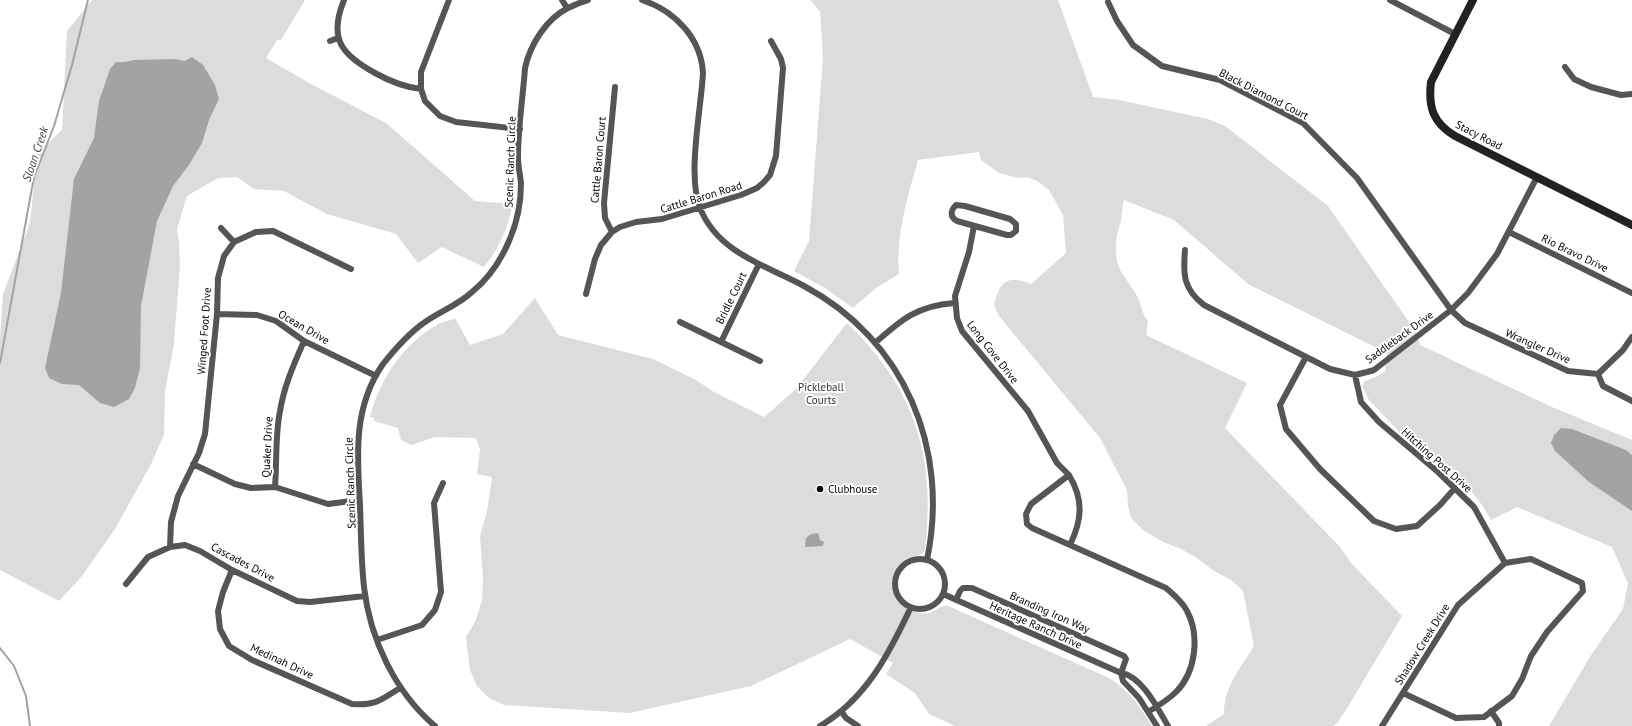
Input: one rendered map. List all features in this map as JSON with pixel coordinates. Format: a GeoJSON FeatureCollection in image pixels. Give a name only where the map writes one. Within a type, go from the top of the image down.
{"type":"FeatureCollection","features":[{"type":"Feature","properties":{"kind":"main road","name":"Stacy Road"},"geometry":{"type":"LineString","coordinates":[[1473,0],[1431,82],[1429,94],[1431,105],[1438,123],[1444,130],[1455,136],[1632,225]]}},
{"type":"Feature","properties":{"kind":"street"},"geometry":{"type":"LineString","coordinates":[[344,0],[338,23],[338,38],[347,54],[359,64],[396,84],[421,89]]}},
{"type":"Feature","properties":{"kind":"street"},"geometry":{"type":"LineString","coordinates":[[449,0],[424,63],[420,81],[425,101],[440,116],[449,120],[464,124],[520,129]]}},
{"type":"Feature","properties":{"kind":"street"},"geometry":{"type":"LineString","coordinates":[[562,0],[567,8]]}},
{"type":"Feature","properties":{"kind":"street","name":"Scenic Ranch Circle"},"geometry":{"type":"LineString","coordinates":[[436,726],[414,706],[400,688],[387,665],[377,640],[365,596],[357,450],[359,426],[364,403],[376,376],[392,353],[425,322],[453,306],[474,291],[500,259],[514,229],[519,207],[521,184],[518,156],[527,59],[543,30],[567,8],[588,0]]}},
{"type":"Feature","properties":{"kind":"street"},"geometry":{"type":"LineString","coordinates":[[642,0],[665,10],[681,24],[693,39],[701,57],[703,73],[695,174],[700,208],[710,227],[725,244],[732,249],[758,264],[804,286],[851,319],[875,343],[900,377],[916,409],[925,441],[932,475],[932,528],[927,560]]}},
{"type":"Feature","properties":{"kind":"street"},"geometry":{"type":"LineString","coordinates":[[1390,0],[1455,34]]}},
{"type":"Feature","properties":{"kind":"street","name":"Black Diamond Court"},"geometry":{"type":"LineString","coordinates":[[1108,2],[1117,21],[1133,46],[1162,66],[1220,80],[1303,123],[1358,178],[1451,310]]}},
{"type":"Feature","properties":{"kind":"street"},"geometry":{"type":"LineString","coordinates":[[330,40],[338,38]]}},
{"type":"Feature","properties":{"kind":"street","name":"Cattle Baron Road"},"geometry":{"type":"LineString","coordinates":[[586,294],[597,252],[612,232],[628,224],[662,219],[749,192],[764,182],[770,175],[776,156],[783,79],[781,59],[771,41]]}},
{"type":"Feature","properties":{"kind":"street"},"geometry":{"type":"LineString","coordinates":[[1565,67],[1574,79],[1592,87],[1621,95],[1632,94]]}},
{"type":"Feature","properties":{"kind":"street","name":"Cattle Baron Court"},"geometry":{"type":"LineString","coordinates":[[612,232],[606,218],[604,202],[615,87]]}},
{"type":"Feature","properties":{"kind":"street","name":"Saddleback Drive"},"geometry":{"type":"LineString","coordinates":[[1185,250],[1184,275],[1191,293],[1197,300],[1212,310],[1334,371],[1355,375],[1374,370],[1451,310],[1468,293],[1486,270],[1509,232],[1537,177]]}},
{"type":"Feature","properties":{"kind":"street"},"geometry":{"type":"LineString","coordinates":[[956,205],[987,212],[1014,221],[1017,227],[1016,231],[1011,236],[974,226],[954,219],[951,212],[956,205]]}},
{"type":"Feature","properties":{"kind":"street","name":"Long Cove Drive"},"geometry":{"type":"LineString","coordinates":[[974,226],[969,252],[956,289],[954,303],[957,318],[962,331],[1028,411],[1057,463],[1069,475],[1076,489],[1080,510],[1079,522],[1070,545]]}},
{"type":"Feature","properties":{"kind":"street"},"geometry":{"type":"LineString","coordinates":[[221,228],[234,242],[256,232],[273,231],[351,269]]}},
{"type":"Feature","properties":{"kind":"street","name":"Rio Bravo Drive"},"geometry":{"type":"LineString","coordinates":[[1509,232],[1632,293]]}},
{"type":"Feature","properties":{"kind":"street","name":"Winged Foot Drive"},"geometry":{"type":"LineString","coordinates":[[170,547],[171,522],[178,496],[194,464],[205,434],[217,314],[218,278],[224,256],[234,242]]}},
{"type":"Feature","properties":{"kind":"street","name":"Bridle Court"},"geometry":{"type":"LineString","coordinates":[[721,342],[758,264]]}},
{"type":"Feature","properties":{"kind":"street"},"geometry":{"type":"LineString","coordinates":[[875,343],[899,322],[918,311],[928,307],[954,303]]}},
{"type":"Feature","properties":{"kind":"street","name":"Wrangler Drive"},"geometry":{"type":"LineString","coordinates":[[1451,310],[1465,324],[1568,371],[1598,374]]}},
{"type":"Feature","properties":{"kind":"street","name":"Ocean Drive"},"geometry":{"type":"LineString","coordinates":[[217,314],[257,315],[276,321],[304,341],[376,376]]}},
{"type":"Feature","properties":{"kind":"street","name":"Bridle Court"},"geometry":{"type":"LineString","coordinates":[[680,322],[760,362]]}},
{"type":"Feature","properties":{"kind":"street"},"geometry":{"type":"LineString","coordinates":[[1632,337],[1623,350],[1598,374],[1603,386],[1632,401]]}},
{"type":"Feature","properties":{"kind":"street","name":"Quaker Drive"},"geometry":{"type":"LineString","coordinates":[[275,487],[276,444],[280,410],[288,377],[304,341]]}},
{"type":"Feature","properties":{"kind":"street"},"geometry":{"type":"LineString","coordinates":[[1306,357],[1280,405],[1286,428],[1320,470],[1374,521],[1396,529],[1417,526],[1440,505],[1455,488]]}},
{"type":"Feature","properties":{"kind":"street","name":"Hitching Post Drive"},"geometry":{"type":"LineString","coordinates":[[1355,375],[1361,402],[1379,422],[1438,472],[1474,507],[1505,563]]}},
{"type":"Feature","properties":{"kind":"street"},"geometry":{"type":"LineString","coordinates":[[194,464],[235,484],[251,488],[275,487],[328,504],[360,500]]}},
{"type":"Feature","properties":{"kind":"street"},"geometry":{"type":"LineString","coordinates":[[1069,475],[1031,504],[1026,514],[1027,524],[1032,528],[1166,588],[1177,598],[1187,611],[1192,623],[1194,636],[1193,660],[1184,682],[1177,691],[1148,712]]}},
{"type":"Feature","properties":{"kind":"street"},"geometry":{"type":"LineString","coordinates":[[377,640],[422,625],[436,610],[441,592],[434,503],[444,483]]}},
{"type":"Feature","properties":{"kind":"street","name":"Cascades Drive"},"geometry":{"type":"LineString","coordinates":[[126,584],[148,557],[170,547],[184,545],[200,551],[232,570],[297,601],[310,602],[365,596]]}},
{"type":"Feature","properties":{"kind":"street"},"geometry":{"type":"LineString","coordinates":[[918,559],[927,560],[939,567],[943,573],[945,588],[943,594],[939,601],[926,608],[911,607],[904,603],[896,588],[898,572],[910,561],[918,559]]}},
{"type":"Feature","properties":{"kind":"street"},"geometry":{"type":"LineString","coordinates":[[1403,693],[1456,718],[1484,717],[1512,696],[1522,679],[1531,656],[1547,632],[1583,591],[1582,584],[1531,559],[1505,563]]}},
{"type":"Feature","properties":{"kind":"street","name":"Shadow Creek Drive"},"geometry":{"type":"LineString","coordinates":[[1382,726],[1458,605],[1505,563]]}},
{"type":"Feature","properties":{"kind":"street","name":"Medinah Drive"},"geometry":{"type":"LineString","coordinates":[[232,570],[223,592],[218,611],[220,629],[229,646],[252,660],[352,704],[367,705],[379,701],[400,688]]}},
{"type":"Feature","properties":{"kind":"street","name":"Branding Iron Way"},"geometry":{"type":"LineString","coordinates":[[956,600],[960,591],[967,587],[1036,616],[1124,656],[1126,663],[1121,673]]}},
{"type":"Feature","properties":{"kind":"street","name":"Heritage Ranch Drive"},"geometry":{"type":"LineString","coordinates":[[943,594],[1121,673],[1127,674],[1136,681],[1156,707],[1168,726]]}},
{"type":"Feature","properties":{"kind":"street"},"geometry":{"type":"LineString","coordinates":[[820,726],[841,711],[858,696],[876,674],[911,607]]}},
{"type":"Feature","properties":{"kind":"street"},"geometry":{"type":"LineString","coordinates":[[1121,673],[1123,681],[1134,692],[1157,726]]}},
{"type":"Feature","properties":{"kind":"street"},"geometry":{"type":"LineString","coordinates":[[841,711],[846,718],[858,726]]}},
{"type":"Feature","properties":{"kind":"street"},"geometry":{"type":"LineString","coordinates":[[1492,711],[1499,723],[1499,726]]}},
{"type":"Feature","properties":{"kind":"green space"},"geometry":{"type":"Polygon","coordinates":[[[92,0],[305,0],[281,40],[277,40],[266,58],[311,84],[386,123],[475,201],[512,204],[506,229],[494,253],[484,267],[442,247],[418,263],[396,234],[327,214],[284,191],[254,189],[237,177],[218,178],[187,196],[177,229],[180,265],[174,344],[165,391],[164,435],[151,464],[115,529],[82,576],[59,601],[0,570],[0,338],[3,294],[30,223],[37,154],[62,130],[67,31],[92,0]]]}},
{"type":"Feature","properties":{"kind":"green space"},"geometry":{"type":"Polygon","coordinates":[[[810,0],[1058,0],[1093,97],[1119,100],[1208,119],[1225,126],[1328,206],[1416,332],[1420,345],[1552,407],[1632,440],[1632,726],[1549,726],[1591,655],[1623,609],[1628,583],[1612,547],[1517,507],[1491,520],[1472,492],[1460,480],[1427,457],[1402,435],[1369,400],[1362,386],[1365,381],[1376,377],[1385,371],[1387,353],[1248,284],[1174,220],[1124,200],[1117,238],[1116,255],[1119,267],[1135,292],[1148,321],[1146,335],[1247,383],[1225,428],[1340,547],[1351,563],[1402,616],[1346,710],[1337,723],[1333,726],[1206,726],[1224,714],[1230,686],[1238,670],[1254,646],[1243,591],[1231,580],[1214,571],[1197,558],[1181,549],[1163,542],[1143,530],[1131,518],[1127,490],[1100,438],[999,316],[994,305],[996,297],[1005,282],[1016,280],[1031,284],[1066,253],[1063,215],[1049,190],[1037,181],[1027,177],[1018,178],[999,173],[981,160],[979,152],[918,160],[903,217],[898,260],[899,274],[876,288],[853,308],[825,288],[794,271],[809,241],[823,58],[820,11],[810,0]]]}},
{"type":"Feature","properties":{"kind":"green space","name":"Pickleball Courts"},"geometry":{"type":"Polygon","coordinates":[[[535,298],[558,335],[653,359],[696,380],[714,392],[764,417],[795,390],[847,323],[870,348],[889,373],[904,399],[916,426],[923,454],[927,484],[928,516],[925,549],[920,555],[910,557],[897,568],[893,579],[893,591],[899,602],[912,611],[919,613],[928,613],[941,607],[948,606],[1109,678],[1128,693],[1152,726],[955,726],[929,714],[915,693],[886,674],[893,663],[850,639],[751,686],[630,713],[504,705],[489,698],[477,686],[470,670],[466,637],[476,620],[482,600],[483,578],[480,536],[487,511],[492,479],[491,477],[477,474],[480,449],[476,438],[435,437],[412,445],[401,440],[398,428],[374,421],[374,418],[370,417],[374,403],[387,375],[405,351],[427,331],[440,323],[455,318],[470,345],[503,334],[535,298]]]}},
{"type":"Feature","properties":{"kind":"shaded area"},"geometry":{"type":"Polygon","coordinates":[[[192,57],[203,65],[215,85],[219,99],[209,120],[202,143],[189,165],[173,186],[157,221],[141,306],[140,368],[135,388],[129,399],[114,407],[100,403],[79,385],[62,384],[49,378],[45,368],[61,293],[74,179],[94,138],[99,101],[110,69],[116,62],[174,59],[185,61],[192,57]]]}},
{"type":"Feature","properties":{"kind":"shaded area"},"geometry":{"type":"Polygon","coordinates":[[[1561,428],[1572,429],[1626,450],[1632,455],[1632,511],[1589,482],[1555,451],[1551,443],[1554,435],[1561,428]]]}},
{"type":"Feature","properties":{"kind":"shaded area"},"geometry":{"type":"Polygon","coordinates":[[[818,533],[820,540],[824,542],[823,546],[805,547],[806,538],[811,534],[818,533]]]}},
{"type":"Feature","properties":{"kind":"waterway","name":"Sloan Creek"},"geometry":{"type":"LineString","coordinates":[[0,363],[34,177],[54,126],[72,65],[88,0]]}},
{"type":"Feature","properties":{"kind":"waterway","name":"Sloan Creek"},"geometry":{"type":"LineString","coordinates":[[0,648],[14,666],[26,696],[30,726]]}},
{"type":"Feature","properties":{"kind":"place","name":"Clubhouse"},"geometry":{"type":"Point","coordinates":[820,489]}}]}
